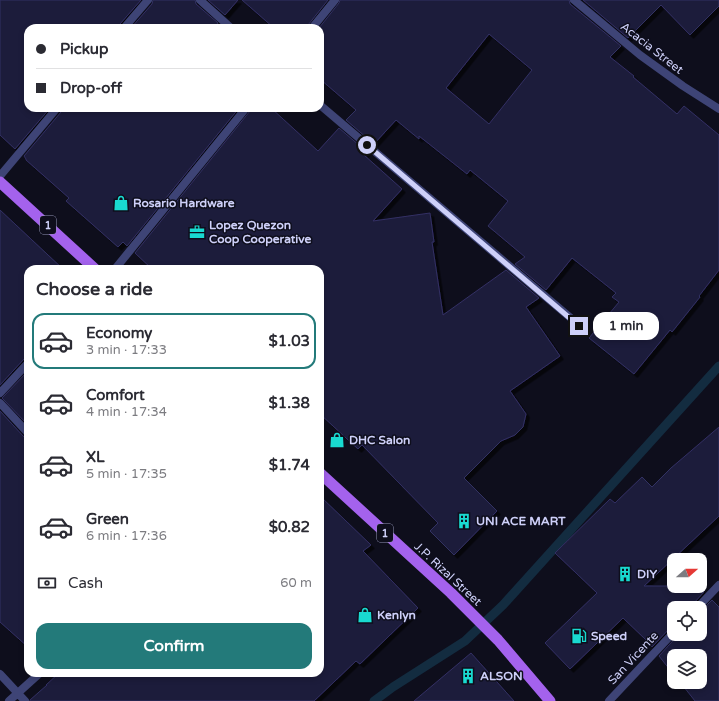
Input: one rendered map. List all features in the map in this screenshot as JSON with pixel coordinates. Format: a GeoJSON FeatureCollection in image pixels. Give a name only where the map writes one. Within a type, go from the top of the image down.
{"type":"FeatureCollection","features":[{"type":"Feature","properties":{"kind":"main road","name":"1"},"geometry":{"type":"LineString","coordinates":[[0,182],[91,265]]}},
{"type":"Feature","properties":{"kind":"main road","name":"J.P. Rizal Street"},"geometry":{"type":"LineString","coordinates":[[324,477],[451,593],[498,640],[550,701]]}},
{"type":"Feature","properties":{"kind":"street"},"geometry":{"type":"LineString","coordinates":[[127,24],[148,0]]}},
{"type":"Feature","properties":{"kind":"street"},"geometry":{"type":"LineString","coordinates":[[200,0],[227,24]]}},
{"type":"Feature","properties":{"kind":"street"},"geometry":{"type":"LineString","coordinates":[[315,24],[335,0]]}},
{"type":"Feature","properties":{"kind":"street","name":"Acacia Street"},"geometry":{"type":"LineString","coordinates":[[574,0],[640,55],[683,86],[719,109]]}},
{"type":"Feature","properties":{"kind":"street"},"geometry":{"type":"LineString","coordinates":[[324,108],[579,326]]}},
{"type":"Feature","properties":{"kind":"street"},"geometry":{"type":"LineString","coordinates":[[0,176],[54,112]]}},
{"type":"Feature","properties":{"kind":"street"},"geometry":{"type":"LineString","coordinates":[[118,265],[243,112]]}},
{"type":"Feature","properties":{"kind":"street"},"geometry":{"type":"LineString","coordinates":[[0,393],[24,367]]}},
{"type":"Feature","properties":{"kind":"street"},"geometry":{"type":"LineString","coordinates":[[0,403],[24,429]]}},
{"type":"Feature","properties":{"kind":"street"},"geometry":{"type":"LineString","coordinates":[[704,601],[719,585]]}},
{"type":"Feature","properties":{"kind":"street","name":"San Vicente"},"geometry":{"type":"LineString","coordinates":[[609,701],[667,639]]}},
{"type":"Feature","properties":{"kind":"street"},"geometry":{"type":"LineString","coordinates":[[0,674],[25,701]]}},
{"type":"Feature","properties":{"kind":"street"},"geometry":{"type":"LineString","coordinates":[[9,701],[36,677]]}},
{"type":"Feature","properties":{"kind":"building"},"geometry":{"type":"Polygon","coordinates":[[[0,0],[141,0],[120,24],[24,24],[24,112],[47,112],[15,149],[0,135],[0,0]]]}},
{"type":"Feature","properties":{"kind":"building"},"geometry":{"type":"Polygon","coordinates":[[[153,0],[195,0],[196,4],[218,23],[134,24],[152,4],[153,0]]]}},
{"type":"Feature","properties":{"kind":"building"},"geometry":{"type":"Polygon","coordinates":[[[208,0],[238,0],[225,15],[208,0]]]}},
{"type":"Feature","properties":{"kind":"building"},"geometry":{"type":"Polygon","coordinates":[[[242,0],[328,0],[309,24],[269,24],[242,0]]]}},
{"type":"Feature","properties":{"kind":"building"},"geometry":{"type":"Polygon","coordinates":[[[340,0],[569,0],[570,4],[621,46],[610,57],[677,114],[684,106],[719,135],[719,270],[672,332],[670,330],[634,374],[589,338],[619,302],[612,297],[616,293],[572,258],[546,290],[515,264],[525,257],[488,226],[508,201],[470,170],[467,174],[396,120],[374,144],[346,120],[356,110],[324,82],[324,24],[322,24],[340,0]],[[489,34],[446,88],[489,124],[532,70],[489,34]]]}},
{"type":"Feature","properties":{"kind":"building"},"geometry":{"type":"Polygon","coordinates":[[[583,0],[719,0],[719,6],[690,35],[661,5],[628,38],[583,0]]]}},
{"type":"Feature","properties":{"kind":"building"},"geometry":{"type":"Polygon","coordinates":[[[61,112],[236,112],[127,246],[123,242],[118,247],[66,201],[69,198],[26,160],[24,156],[61,112]]]}},
{"type":"Feature","properties":{"kind":"building"},"geometry":{"type":"Polygon","coordinates":[[[249,112],[275,112],[318,151],[339,128],[367,152],[364,155],[402,189],[373,221],[430,213],[434,242],[432,242],[443,315],[506,270],[539,298],[526,307],[560,356],[510,391],[526,414],[523,427],[515,435],[501,441],[464,478],[497,511],[454,555],[430,531],[438,523],[362,445],[358,449],[324,418],[324,265],[148,265],[135,253],[249,112]]]}},
{"type":"Feature","properties":{"kind":"building"},"geometry":{"type":"Polygon","coordinates":[[[0,210],[59,265],[24,265],[24,359],[0,385],[0,210]]]}},
{"type":"Feature","properties":{"kind":"building"},"geometry":{"type":"Polygon","coordinates":[[[24,375],[24,421],[2,398],[24,375]]]}},
{"type":"Feature","properties":{"kind":"building"},"geometry":{"type":"Polygon","coordinates":[[[0,411],[24,437],[24,643],[0,622],[0,411]]]}},
{"type":"Feature","properties":{"kind":"building"},"geometry":{"type":"Polygon","coordinates":[[[719,427],[719,516],[679,553],[667,553],[667,565],[644,586],[667,586],[667,593],[703,593],[696,601],[667,601],[667,631],[652,647],[623,618],[570,669],[545,643],[597,593],[555,553],[610,499],[615,503],[642,477],[652,487],[671,468],[719,427]]]}},
{"type":"Feature","properties":{"kind":"building"},"geometry":{"type":"Polygon","coordinates":[[[324,500],[371,545],[363,551],[418,608],[360,664],[356,661],[314,701],[30,701],[55,677],[324,677],[324,500]]]}},
{"type":"Feature","properties":{"kind":"building"},"geometry":{"type":"Polygon","coordinates":[[[712,600],[719,607],[719,701],[695,701],[686,689],[707,689],[707,649],[667,649],[667,666],[659,656],[673,641],[707,641],[707,605],[712,600]]]}},
{"type":"Feature","properties":{"kind":"building","name":"ALSON"},"geometry":{"type":"Polygon","coordinates":[[[471,653],[514,701],[414,701],[471,653]]]}},
{"type":"Feature","properties":{"kind":"waterway"},"geometry":{"type":"LineString","coordinates":[[374,701],[393,687],[465,641],[503,605],[719,366]]}},
{"type":"Feature","properties":{"kind":"place","name":"Rosario Hardware"},"geometry":{"type":"Point","coordinates":[121,203]}},
{"type":"Feature","properties":{"kind":"place","name":"Lopez Quezon Coop Cooperative"},"geometry":{"type":"Point","coordinates":[197,232]}},
{"type":"Feature","properties":{"kind":"place","name":"DHC Salon"},"geometry":{"type":"Point","coordinates":[337,440]}},
{"type":"Feature","properties":{"kind":"place","name":"UNI ACE MART"},"geometry":{"type":"Point","coordinates":[464,521]}},
{"type":"Feature","properties":{"kind":"place","name":"DIY"},"geometry":{"type":"Point","coordinates":[625,574]}},
{"type":"Feature","properties":{"kind":"place","name":"Kenlyn"},"geometry":{"type":"Point","coordinates":[365,615]}},
{"type":"Feature","properties":{"kind":"place","name":"Speed"},"geometry":{"type":"Point","coordinates":[579,636]}},
{"type":"Feature","properties":{"kind":"place","name":"ALSON"},"geometry":{"type":"Point","coordinates":[468,676]}},
{"type":"Feature","properties":{"kind":"route"},"geometry":{"type":"LineString","coordinates":[[367,145],[579,326]]}}]}
